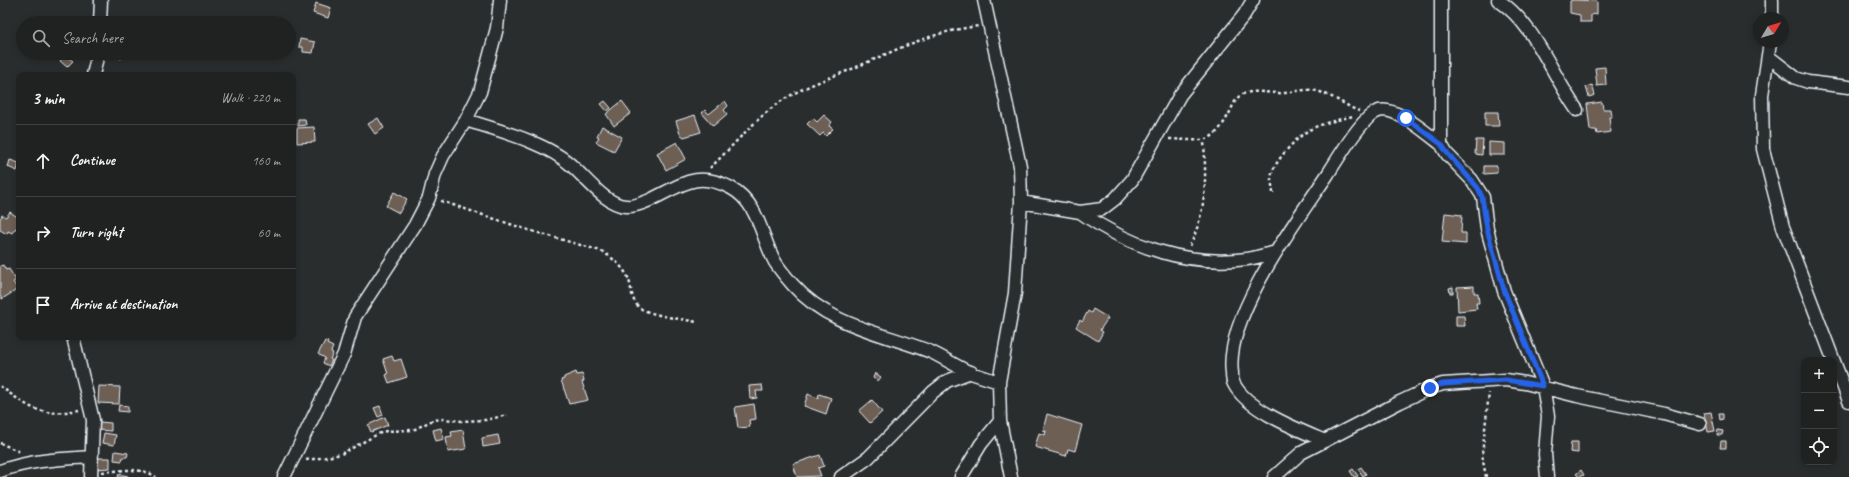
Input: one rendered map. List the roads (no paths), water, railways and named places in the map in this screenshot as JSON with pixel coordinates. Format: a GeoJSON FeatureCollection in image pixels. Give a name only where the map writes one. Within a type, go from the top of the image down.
{"type":"FeatureCollection","features":[{"type":"Feature","properties":{"kind":"street"},"geometry":{"type":"LineString","coordinates":[[100,16],[101,0]]}},
{"type":"Feature","properties":{"kind":"street"},"geometry":{"type":"LineString","coordinates":[[284,477],[344,354],[355,317],[415,225],[429,198],[435,174],[443,156],[466,120],[480,92],[497,28],[500,0]]}},
{"type":"Feature","properties":{"kind":"street"},"geometry":{"type":"LineString","coordinates":[[984,0],[1020,166],[1021,202],[1015,293],[999,382],[1000,421],[1011,477]]}},
{"type":"Feature","properties":{"kind":"street"},"geometry":{"type":"LineString","coordinates":[[1021,202],[1080,212],[1102,209],[1115,199],[1132,180],[1180,95],[1244,15],[1253,0]]}},
{"type":"Feature","properties":{"kind":"street"},"geometry":{"type":"LineString","coordinates":[[1441,0],[1441,144]]}},
{"type":"Feature","properties":{"kind":"street"},"geometry":{"type":"LineString","coordinates":[[1498,0],[1516,14],[1529,32],[1577,110]]}},
{"type":"Feature","properties":{"kind":"street"},"geometry":{"type":"LineString","coordinates":[[1772,0],[1772,12]]}},
{"type":"Feature","properties":{"kind":"street"},"geometry":{"type":"LineString","coordinates":[[1770,48],[1762,95],[1763,149],[1783,227],[1849,401]]}},
{"type":"Feature","properties":{"kind":"street"},"geometry":{"type":"LineString","coordinates":[[1769,57],[1796,78],[1808,82],[1849,87]]}},
{"type":"Feature","properties":{"kind":"street"},"geometry":{"type":"LineString","coordinates":[[94,72],[96,60]]}},
{"type":"Feature","properties":{"kind":"street"},"geometry":{"type":"LineString","coordinates":[[1325,441],[1268,415],[1246,400],[1233,384],[1231,365],[1235,336],[1248,305],[1267,267],[1358,130],[1376,112],[1387,110],[1406,118],[1441,144],[1448,154],[1472,180],[1482,197],[1487,229],[1504,290],[1543,386],[1548,416],[1545,454],[1547,477]]}},
{"type":"Feature","properties":{"kind":"street"},"geometry":{"type":"LineString","coordinates":[[466,120],[538,145],[570,164],[600,193],[613,202],[625,206],[640,205],[699,178],[712,181],[732,189],[750,204],[775,262],[793,285],[813,305],[838,319],[882,337],[931,352],[971,372],[999,382]]}},
{"type":"Feature","properties":{"kind":"street"},"geometry":{"type":"LineString","coordinates":[[1080,212],[1103,228],[1143,247],[1171,255],[1211,260],[1247,259],[1276,252]]}},
{"type":"Feature","properties":{"kind":"street"},"geometry":{"type":"LineString","coordinates":[[74,340],[93,420],[90,475]]}},
{"type":"Feature","properties":{"kind":"street"},"geometry":{"type":"LineString","coordinates":[[841,477],[868,458],[933,392],[947,381],[971,372]]}},
{"type":"Feature","properties":{"kind":"street"},"geometry":{"type":"LineString","coordinates":[[1274,477],[1301,453],[1430,388],[1443,384],[1506,380],[1543,386],[1577,396],[1664,414],[1700,424]]}},
{"type":"Feature","properties":{"kind":"street"},"geometry":{"type":"LineString","coordinates":[[961,477],[981,444],[1000,421]]}},
{"type":"Feature","properties":{"kind":"street"},"geometry":{"type":"LineString","coordinates":[[0,471],[18,465],[48,459],[91,457]]}}]}
